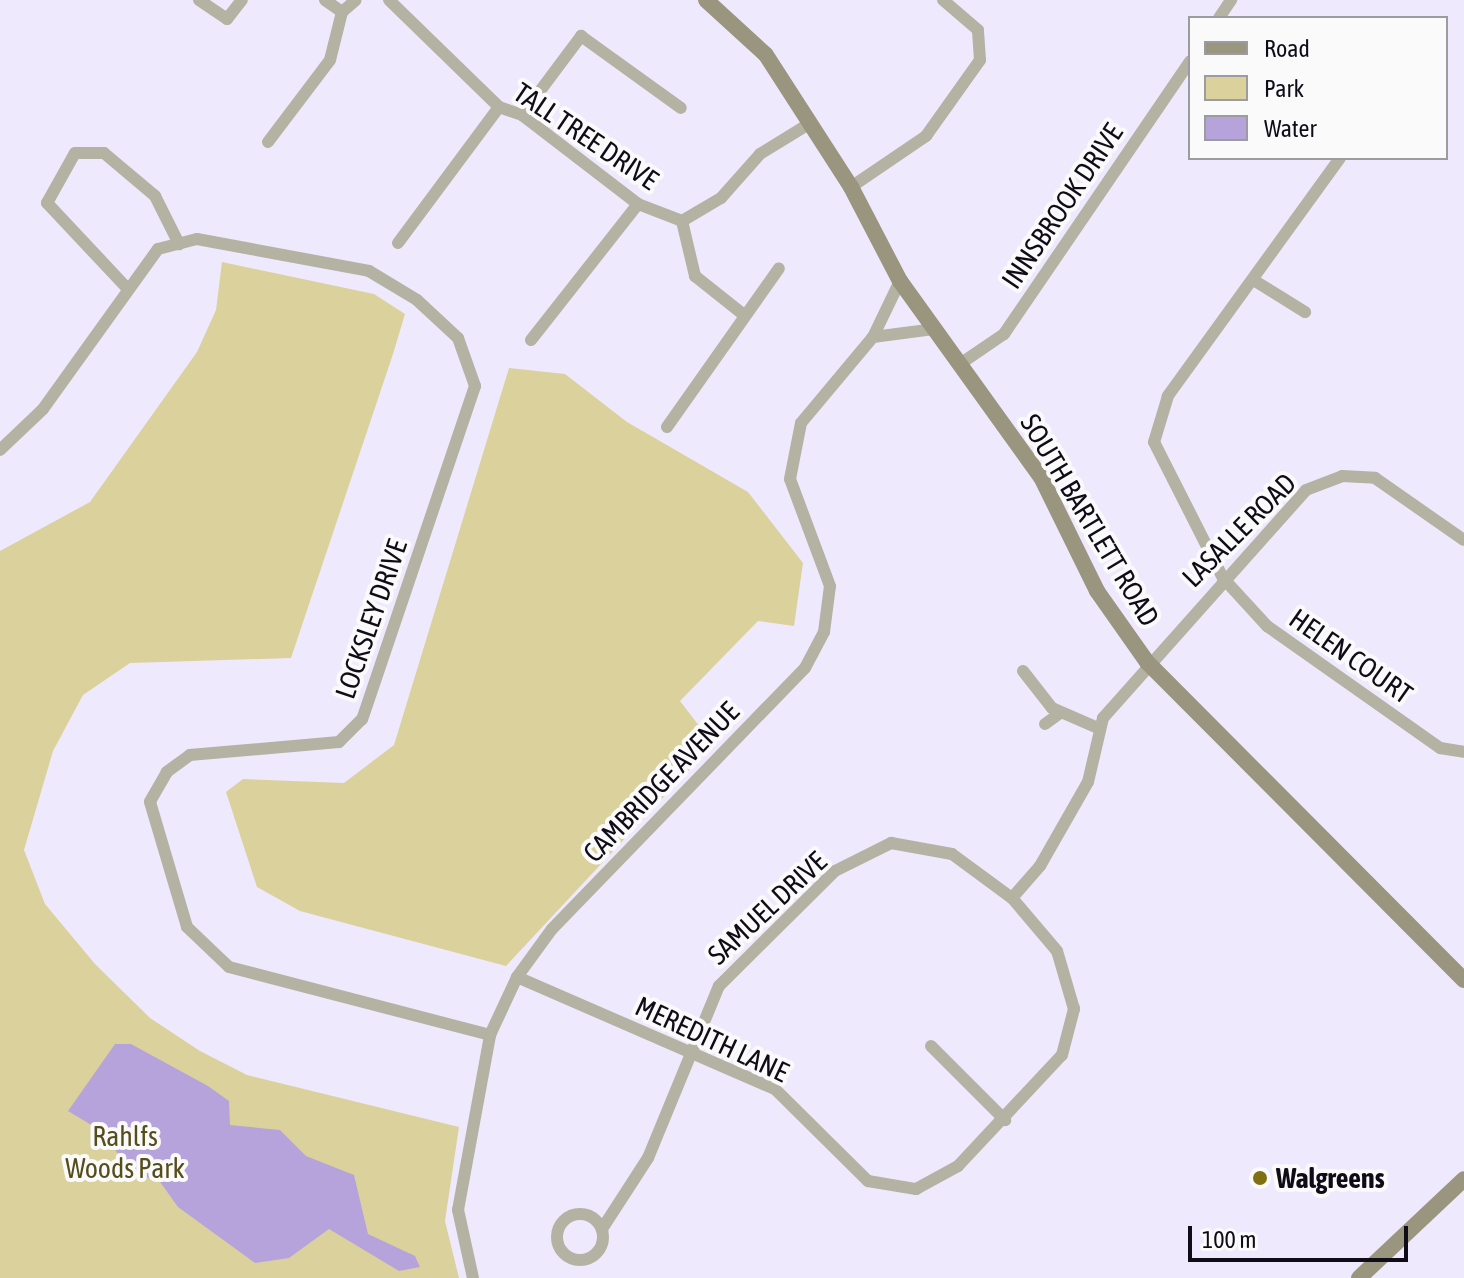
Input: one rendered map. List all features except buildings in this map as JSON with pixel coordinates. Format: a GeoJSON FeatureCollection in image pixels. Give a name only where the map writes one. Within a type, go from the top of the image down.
{"type":"FeatureCollection","features":[{"type":"Feature","properties":{"kind":"main road","name":"SOUTH BARTLETT ROAD"},"geometry":{"type":"LineString","coordinates":[[706,0],[766,55],[851,187],[900,281],[1041,477],[1097,591],[1147,662],[1464,980]]}},
{"type":"Feature","properties":{"kind":"main road"},"geometry":{"type":"LineString","coordinates":[[1359,1278],[1464,1179]]}},
{"type":"Feature","properties":{"kind":"street"},"geometry":{"type":"LineString","coordinates":[[199,0],[227,19],[242,0]]}},
{"type":"Feature","properties":{"kind":"street"},"geometry":{"type":"LineString","coordinates":[[325,0],[342,12]]}},
{"type":"Feature","properties":{"kind":"street"},"geometry":{"type":"LineString","coordinates":[[268,142],[330,60],[342,12],[356,0]]}},
{"type":"Feature","properties":{"kind":"street","name":"TALL TREE DRIVE"},"geometry":{"type":"LineString","coordinates":[[389,0],[499,107],[522,115],[638,204],[682,221]]}},
{"type":"Feature","properties":{"kind":"street"},"geometry":{"type":"LineString","coordinates":[[851,187],[926,136],[980,60],[978,30],[943,0]]}},
{"type":"Feature","properties":{"kind":"street"},"geometry":{"type":"LineString","coordinates":[[522,115],[581,36],[681,108]]}},
{"type":"Feature","properties":{"kind":"street","name":"INNSBROOK DRIVE"},"geometry":{"type":"LineString","coordinates":[[960,364],[1004,334],[1188,64]]}},
{"type":"Feature","properties":{"kind":"street"},"geometry":{"type":"LineString","coordinates":[[398,243],[499,107]]}},
{"type":"Feature","properties":{"kind":"street"},"geometry":{"type":"LineString","coordinates":[[744,315],[695,276],[682,221],[721,198],[760,154],[809,124]]}},
{"type":"Feature","properties":{"kind":"street"},"geometry":{"type":"LineString","coordinates":[[125,286],[47,203],[75,153],[104,153],[155,196],[179,244]]}},
{"type":"Feature","properties":{"kind":"street","name":"HELEN COURT"},"geometry":{"type":"LineString","coordinates":[[1339,160],[1255,281],[1168,396],[1154,442],[1167,480],[1223,578],[1267,626],[1440,748],[1464,752]]}},
{"type":"Feature","properties":{"kind":"street"},"geometry":{"type":"LineString","coordinates":[[531,340],[638,204]]}},
{"type":"Feature","properties":{"kind":"street","name":"LOCKSLEY DRIVE"},"geometry":{"type":"LineString","coordinates":[[0,450],[43,409],[125,286],[158,249],[197,239],[369,271],[417,300],[458,338],[475,386],[362,719],[339,742],[190,755],[150,802],[158,846],[187,927],[229,967],[490,1035]]}},
{"type":"Feature","properties":{"kind":"street"},"geometry":{"type":"LineString","coordinates":[[667,427],[779,268]]}},
{"type":"Feature","properties":{"kind":"street","name":"CAMBRIDGE AVENUE"},"geometry":{"type":"LineString","coordinates":[[473,1278],[458,1210],[490,1035],[517,977],[552,929],[805,668],[824,632],[830,586],[790,479],[801,423],[873,337],[900,281]]}},
{"type":"Feature","properties":{"kind":"street"},"geometry":{"type":"LineString","coordinates":[[1255,281],[1305,312]]}},
{"type":"Feature","properties":{"kind":"street"},"geometry":{"type":"LineString","coordinates":[[873,337],[935,329]]}},
{"type":"Feature","properties":{"kind":"street","name":"LASALLE ROAD"},"geometry":{"type":"LineString","coordinates":[[1147,662],[1306,490],[1342,476],[1375,478],[1464,540]]}},
{"type":"Feature","properties":{"kind":"street"},"geometry":{"type":"LineString","coordinates":[[1012,898],[1040,866],[1088,782],[1100,729],[1147,662]]}},
{"type":"Feature","properties":{"kind":"street"},"geometry":{"type":"LineString","coordinates":[[1023,671],[1059,714],[1100,729]]}},
{"type":"Feature","properties":{"kind":"street"},"geometry":{"type":"LineString","coordinates":[[1019,692],[1032,683]]}},
{"type":"Feature","properties":{"kind":"street"},"geometry":{"type":"LineString","coordinates":[[1045,724],[1059,714]]}},
{"type":"Feature","properties":{"kind":"street","name":"SAMUEL DRIVE"},"geometry":{"type":"LineString","coordinates":[[602,1229],[648,1158],[719,986],[835,871],[891,843],[952,854],[1012,898]]}},
{"type":"Feature","properties":{"kind":"street","name":"MEREDITH LANE"},"geometry":{"type":"LineString","coordinates":[[517,977],[689,1056],[775,1089],[868,1181],[916,1189],[958,1166],[1005,1120],[1062,1055],[1074,1009],[1057,951],[1012,898]]}},
{"type":"Feature","properties":{"kind":"street"},"geometry":{"type":"LineString","coordinates":[[931,1046],[1005,1120]]}},
{"type":"Feature","properties":{"kind":"green space","name":"Rahlfs Woods Park"},"geometry":{"type":"Polygon","coordinates":[[[222,262],[374,294],[405,314],[291,658],[130,663],[83,695],[53,751],[24,850],[45,904],[95,964],[150,1018],[200,1051],[247,1075],[459,1127],[445,1221],[459,1278],[0,1278],[0,551],[90,502],[197,352],[216,310],[222,262]]]}},
{"type":"Feature","properties":{"kind":"green space"},"geometry":{"type":"Polygon","coordinates":[[[509,368],[565,374],[627,422],[748,492],[803,563],[794,626],[758,621],[680,701],[713,744],[506,966],[300,911],[257,887],[226,792],[243,779],[344,783],[394,745],[509,368]]]}},
{"type":"Feature","properties":{"kind":"water"},"geometry":{"type":"Polygon","coordinates":[[[115,1044],[131,1044],[208,1086],[229,1101],[230,1125],[280,1130],[306,1156],[354,1175],[368,1234],[415,1256],[420,1267],[399,1271],[329,1229],[289,1258],[255,1263],[178,1207],[158,1179],[136,1176],[98,1129],[68,1111],[115,1044]]]}},
{"type":"Feature","properties":{"kind":"place","name":"Walgreens"},"geometry":{"type":"Point","coordinates":[1260,1178]}}]}
